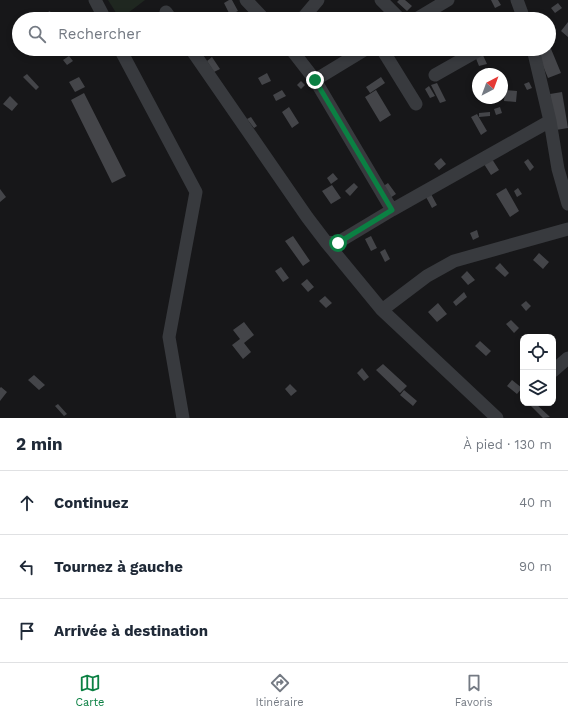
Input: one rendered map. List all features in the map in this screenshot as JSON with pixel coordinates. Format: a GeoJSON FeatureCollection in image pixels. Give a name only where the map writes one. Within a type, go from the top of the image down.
{"type":"FeatureCollection","features":[{"type":"Feature","properties":{"kind":"street"},"geometry":{"type":"LineString","coordinates":[[95,0],[101,12]]}},
{"type":"Feature","properties":{"kind":"street"},"geometry":{"type":"LineString","coordinates":[[246,0],[257,12]]}},
{"type":"Feature","properties":{"kind":"street"},"geometry":{"type":"LineString","coordinates":[[308,12],[318,0]]}},
{"type":"Feature","properties":{"kind":"street"},"geometry":{"type":"LineString","coordinates":[[381,0],[393,12]]}},
{"type":"Feature","properties":{"kind":"street"},"geometry":{"type":"LineString","coordinates":[[428,12],[448,0]]}},
{"type":"Feature","properties":{"kind":"street"},"geometry":{"type":"LineString","coordinates":[[517,0],[521,12]]}},
{"type":"Feature","properties":{"kind":"street"},"geometry":{"type":"LineString","coordinates":[[124,56],[196,192],[169,337],[183,418]]}},
{"type":"Feature","properties":{"kind":"street"},"geometry":{"type":"LineString","coordinates":[[196,56],[307,217],[382,310],[497,418]]}},
{"type":"Feature","properties":{"kind":"street"},"geometry":{"type":"LineString","coordinates":[[296,56],[315,80],[392,210]]}},
{"type":"Feature","properties":{"kind":"street"},"geometry":{"type":"LineString","coordinates":[[315,80],[354,56]]}},
{"type":"Feature","properties":{"kind":"street"},"geometry":{"type":"LineString","coordinates":[[386,56],[416,104]]}},
{"type":"Feature","properties":{"kind":"street"},"geometry":{"type":"LineString","coordinates":[[435,75],[469,56]]}},
{"type":"Feature","properties":{"kind":"street"},"geometry":{"type":"LineString","coordinates":[[535,56],[550,121],[558,169],[568,204]]}},
{"type":"Feature","properties":{"kind":"street"},"geometry":{"type":"LineString","coordinates":[[326,242],[338,243],[392,210],[550,121]]}},
{"type":"Feature","properties":{"kind":"street"},"geometry":{"type":"LineString","coordinates":[[382,310],[426,276],[454,261],[568,229]]}},
{"type":"Feature","properties":{"kind":"street"},"geometry":{"type":"LineString","coordinates":[[554,370],[568,358]]}},
{"type":"Feature","properties":{"kind":"shaded area"},"geometry":{"type":"Polygon","coordinates":[[[108,0],[145,0],[129,12],[116,12],[108,0]]]}},
{"type":"Feature","properties":{"kind":"building"},"geometry":{"type":"Polygon","coordinates":[[[232,0],[238,11],[228,12],[224,3],[232,0]]]}},
{"type":"Feature","properties":{"kind":"building"},"geometry":{"type":"Polygon","coordinates":[[[399,0],[405,0],[412,6],[407,11],[397,2],[399,0]]]}},
{"type":"Feature","properties":{"kind":"building"},"geometry":{"type":"Polygon","coordinates":[[[491,0],[498,0],[501,5],[495,8],[491,0]]]}},
{"type":"Feature","properties":{"kind":"building"},"geometry":{"type":"Polygon","coordinates":[[[558,3],[562,8],[556,12],[551,8],[558,3]]]}},
{"type":"Feature","properties":{"kind":"building"},"geometry":{"type":"Polygon","coordinates":[[[568,22],[568,37],[561,31],[568,22]]]}},
{"type":"Feature","properties":{"kind":"building"},"geometry":{"type":"Polygon","coordinates":[[[69,56],[73,61],[67,65],[63,60],[69,56]]]}},
{"type":"Feature","properties":{"kind":"building"},"geometry":{"type":"Polygon","coordinates":[[[475,56],[483,56],[487,64],[479,66],[475,56]]]}},
{"type":"Feature","properties":{"kind":"building"},"geometry":{"type":"Polygon","coordinates":[[[539,56],[554,56],[561,73],[548,78],[539,56]]]}},
{"type":"Feature","properties":{"kind":"building"},"geometry":{"type":"Polygon","coordinates":[[[212,57],[220,69],[214,72],[207,61],[212,57]]]}},
{"type":"Feature","properties":{"kind":"building"},"geometry":{"type":"Polygon","coordinates":[[[267,73],[271,81],[262,85],[258,78],[267,73]]]}},
{"type":"Feature","properties":{"kind":"building"},"geometry":{"type":"Polygon","coordinates":[[[27,74],[39,87],[36,90],[23,77],[27,74]]]}},
{"type":"Feature","properties":{"kind":"building"},"geometry":{"type":"Polygon","coordinates":[[[79,77],[85,87],[75,92],[69,82],[79,77]]]}},
{"type":"Feature","properties":{"kind":"building"},"geometry":{"type":"Polygon","coordinates":[[[381,77],[385,83],[370,93],[366,87],[381,77]]]}},
{"type":"Feature","properties":{"kind":"building"},"geometry":{"type":"Polygon","coordinates":[[[301,81],[305,85],[301,89],[297,85],[301,81]]]}},
{"type":"Feature","properties":{"kind":"building"},"geometry":{"type":"Polygon","coordinates":[[[529,82],[532,88],[527,90],[524,84],[529,82]]]}},
{"type":"Feature","properties":{"kind":"building"},"geometry":{"type":"Polygon","coordinates":[[[437,83],[446,101],[440,103],[431,85],[437,83]]]}},
{"type":"Feature","properties":{"kind":"building"},"geometry":{"type":"Polygon","coordinates":[[[429,86],[435,96],[430,98],[425,89],[429,86]]]}},
{"type":"Feature","properties":{"kind":"building"},"geometry":{"type":"Polygon","coordinates":[[[282,90],[286,96],[276,101],[273,95],[282,90]]]}},
{"type":"Feature","properties":{"kind":"building"},"geometry":{"type":"Polygon","coordinates":[[[376,90],[391,115],[380,122],[365,97],[376,90]]]}},
{"type":"Feature","properties":{"kind":"building"},"geometry":{"type":"Polygon","coordinates":[[[508,90],[517,91],[516,102],[508,101],[508,90]]]}},
{"type":"Feature","properties":{"kind":"building"},"geometry":{"type":"Polygon","coordinates":[[[562,92],[568,128],[556,130],[550,94],[562,92]]]}},
{"type":"Feature","properties":{"kind":"building"},"geometry":{"type":"Polygon","coordinates":[[[84,93],[126,176],[112,183],[71,100],[84,93]]]}},
{"type":"Feature","properties":{"kind":"building"},"geometry":{"type":"Polygon","coordinates":[[[10,96],[18,104],[12,111],[3,104],[10,96]]]}},
{"type":"Feature","properties":{"kind":"building"},"geometry":{"type":"Polygon","coordinates":[[[289,107],[299,123],[292,128],[282,112],[289,107]]]}},
{"type":"Feature","properties":{"kind":"building"},"geometry":{"type":"Polygon","coordinates":[[[500,107],[502,113],[496,115],[494,109],[500,107]]]}},
{"type":"Feature","properties":{"kind":"building"},"geometry":{"type":"Polygon","coordinates":[[[490,112],[490,116],[479,117],[479,113],[490,112]]]}},
{"type":"Feature","properties":{"kind":"building"},"geometry":{"type":"Polygon","coordinates":[[[477,114],[487,131],[481,135],[471,117],[477,114]]]}},
{"type":"Feature","properties":{"kind":"building"},"geometry":{"type":"Polygon","coordinates":[[[251,117],[257,126],[254,128],[247,119],[251,117]]]}},
{"type":"Feature","properties":{"kind":"building"},"geometry":{"type":"Polygon","coordinates":[[[441,158],[446,164],[439,170],[434,164],[441,158]]]}},
{"type":"Feature","properties":{"kind":"building"},"geometry":{"type":"Polygon","coordinates":[[[492,159],[499,170],[491,175],[484,164],[492,159]]]}},
{"type":"Feature","properties":{"kind":"building"},"geometry":{"type":"Polygon","coordinates":[[[528,159],[534,167],[530,171],[524,162],[528,159]]]}},
{"type":"Feature","properties":{"kind":"building"},"geometry":{"type":"Polygon","coordinates":[[[333,173],[338,179],[331,184],[327,178],[333,173]]]}},
{"type":"Feature","properties":{"kind":"building"},"geometry":{"type":"Polygon","coordinates":[[[354,183],[358,187],[350,196],[345,191],[354,183]]]}},
{"type":"Feature","properties":{"kind":"building"},"geometry":{"type":"Polygon","coordinates":[[[388,183],[396,194],[390,198],[382,187],[388,183]]]}},
{"type":"Feature","properties":{"kind":"building"},"geometry":{"type":"Polygon","coordinates":[[[332,185],[341,198],[331,204],[322,191],[332,185]]]}},
{"type":"Feature","properties":{"kind":"building"},"geometry":{"type":"Polygon","coordinates":[[[506,188],[519,211],[510,217],[496,194],[506,188]]]}},
{"type":"Feature","properties":{"kind":"building"},"geometry":{"type":"Polygon","coordinates":[[[518,188],[522,194],[517,197],[514,191],[518,188]]]}},
{"type":"Feature","properties":{"kind":"building"},"geometry":{"type":"Polygon","coordinates":[[[0,189],[6,197],[0,202],[0,189]]]}},
{"type":"Feature","properties":{"kind":"building"},"geometry":{"type":"Polygon","coordinates":[[[431,194],[437,205],[432,208],[426,197],[431,194]]]}},
{"type":"Feature","properties":{"kind":"building"},"geometry":{"type":"Polygon","coordinates":[[[477,230],[479,237],[473,240],[470,233],[477,230]]]}},
{"type":"Feature","properties":{"kind":"building"},"geometry":{"type":"Polygon","coordinates":[[[293,236],[310,261],[303,266],[285,241],[293,236]]]}},
{"type":"Feature","properties":{"kind":"building"},"geometry":{"type":"Polygon","coordinates":[[[371,236],[377,248],[371,251],[365,239],[371,236]]]}},
{"type":"Feature","properties":{"kind":"building"},"geometry":{"type":"Polygon","coordinates":[[[385,249],[390,259],[385,262],[380,252],[385,249]]]}},
{"type":"Feature","properties":{"kind":"building"},"geometry":{"type":"Polygon","coordinates":[[[539,253],[549,262],[543,269],[533,260],[539,253]]]}},
{"type":"Feature","properties":{"kind":"building"},"geometry":{"type":"Polygon","coordinates":[[[500,263],[509,273],[505,277],[495,268],[500,263]]]}},
{"type":"Feature","properties":{"kind":"building"},"geometry":{"type":"Polygon","coordinates":[[[281,267],[289,278],[283,282],[275,271],[281,267]]]}},
{"type":"Feature","properties":{"kind":"building"},"geometry":{"type":"Polygon","coordinates":[[[467,271],[475,280],[468,285],[461,277],[467,271]]]}},
{"type":"Feature","properties":{"kind":"building"},"geometry":{"type":"Polygon","coordinates":[[[307,279],[314,287],[308,292],[301,284],[307,279]]]}},
{"type":"Feature","properties":{"kind":"building"},"geometry":{"type":"Polygon","coordinates":[[[464,292],[467,297],[456,306],[453,302],[464,292]]]}},
{"type":"Feature","properties":{"kind":"building"},"geometry":{"type":"Polygon","coordinates":[[[325,296],[332,303],[326,308],[319,301],[325,296]]]}},
{"type":"Feature","properties":{"kind":"building"},"geometry":{"type":"Polygon","coordinates":[[[526,301],[531,306],[526,311],[521,305],[526,301]]]}},
{"type":"Feature","properties":{"kind":"building"},"geometry":{"type":"Polygon","coordinates":[[[438,303],[447,314],[437,322],[428,312],[438,303]]]}},
{"type":"Feature","properties":{"kind":"building"},"geometry":{"type":"Polygon","coordinates":[[[511,320],[519,328],[514,333],[506,324],[511,320]]]}},
{"type":"Feature","properties":{"kind":"building"},"geometry":{"type":"Polygon","coordinates":[[[244,322],[254,335],[244,343],[251,352],[243,359],[232,345],[240,339],[233,330],[244,322]]]}},
{"type":"Feature","properties":{"kind":"building"},"geometry":{"type":"Polygon","coordinates":[[[480,341],[491,351],[486,356],[475,346],[480,341]]]}},
{"type":"Feature","properties":{"kind":"building"},"geometry":{"type":"Polygon","coordinates":[[[383,364],[407,386],[400,393],[376,370],[383,364]]]}},
{"type":"Feature","properties":{"kind":"building"},"geometry":{"type":"Polygon","coordinates":[[[362,368],[369,377],[364,381],[357,373],[362,368]]]}},
{"type":"Feature","properties":{"kind":"building"},"geometry":{"type":"Polygon","coordinates":[[[34,375],[45,385],[39,390],[28,380],[34,375]]]}},
{"type":"Feature","properties":{"kind":"building"},"geometry":{"type":"Polygon","coordinates":[[[512,380],[520,386],[520,390],[517,394],[507,386],[512,380]]]}},
{"type":"Feature","properties":{"kind":"building"},"geometry":{"type":"Polygon","coordinates":[[[290,384],[297,391],[291,396],[285,389],[290,384]]]}},
{"type":"Feature","properties":{"kind":"building"},"geometry":{"type":"Polygon","coordinates":[[[1,387],[7,392],[0,401],[0,388],[1,387]]]}},
{"type":"Feature","properties":{"kind":"building"},"geometry":{"type":"Polygon","coordinates":[[[404,390],[417,401],[413,406],[400,395],[404,390]]]}},
{"type":"Feature","properties":{"kind":"building"},"geometry":{"type":"Polygon","coordinates":[[[58,404],[67,414],[64,416],[55,406],[58,404]]]}},
{"type":"Feature","properties":{"kind":"building"},"geometry":{"type":"Polygon","coordinates":[[[531,406],[538,406],[550,417],[543,418],[531,406]]]}},
{"type":"Feature","properties":{"kind":"route"},"geometry":{"type":"LineString","coordinates":[[315,80],[392,210],[338,243]]}}]}
